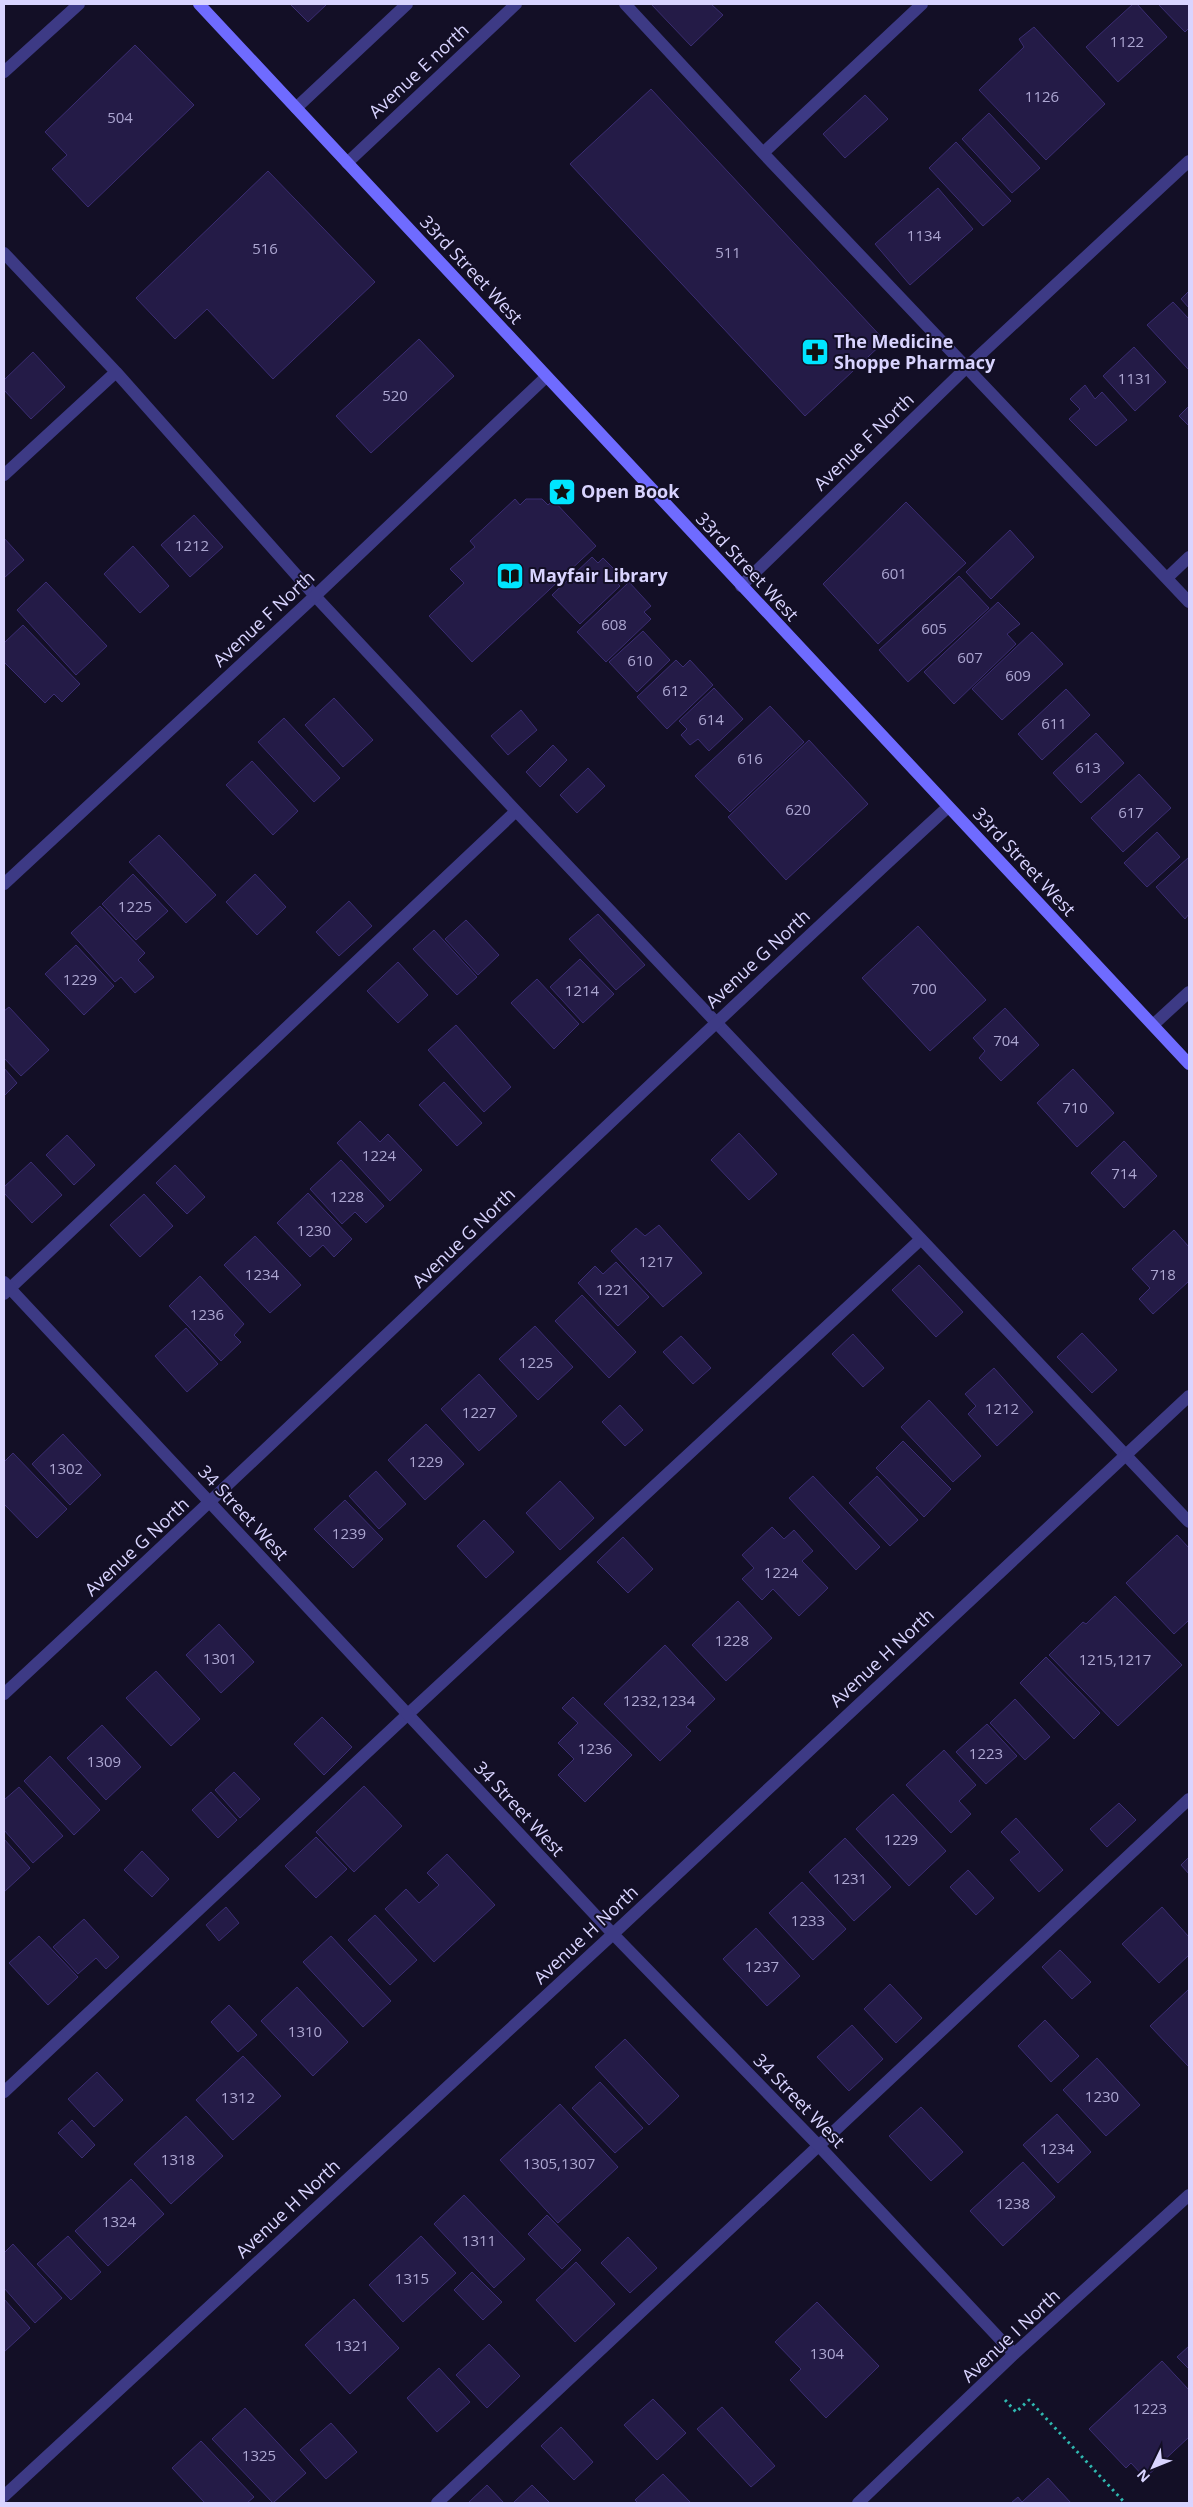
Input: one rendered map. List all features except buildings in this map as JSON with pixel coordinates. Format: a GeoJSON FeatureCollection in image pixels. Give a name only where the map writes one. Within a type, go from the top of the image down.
{"type":"FeatureCollection","features":[{"type":"Feature","properties":{"kind":"main road","name":"33rd Street West"},"geometry":{"type":"LineString","coordinates":[[199,4],[1189,1064]]}},
{"type":"Feature","properties":{"kind":"street"},"geometry":{"type":"LineString","coordinates":[[4,72],[79,4]]}},
{"type":"Feature","properties":{"kind":"street"},"geometry":{"type":"LineString","coordinates":[[296,108],[407,4]]}},
{"type":"Feature","properties":{"kind":"street","name":"Avenue E north"},"geometry":{"type":"LineString","coordinates":[[347,164],[516,4]]}},
{"type":"Feature","properties":{"kind":"street"},"geometry":{"type":"LineString","coordinates":[[625,4],[1189,602]]}},
{"type":"Feature","properties":{"kind":"street"},"geometry":{"type":"LineString","coordinates":[[764,153],[922,4]]}},
{"type":"Feature","properties":{"kind":"street","name":"Avenue F North"},"geometry":{"type":"LineString","coordinates":[[741,586],[967,367],[1189,161]]}},
{"type":"Feature","properties":{"kind":"street"},"geometry":{"type":"LineString","coordinates":[[4,253],[116,372],[315,596],[516,811],[717,1021],[920,1240],[1189,1522]]}},
{"type":"Feature","properties":{"kind":"street"},"geometry":{"type":"LineString","coordinates":[[4,475],[116,372]]}},
{"type":"Feature","properties":{"kind":"street","name":"Avenue F North"},"geometry":{"type":"LineString","coordinates":[[4,884],[315,596],[546,377]]}},
{"type":"Feature","properties":{"kind":"street"},"geometry":{"type":"LineString","coordinates":[[1167,578],[1189,557]]}},
{"type":"Feature","properties":{"kind":"street","name":"Avenue G North"},"geometry":{"type":"LineString","coordinates":[[4,1694],[210,1504],[717,1021],[948,807]]}},
{"type":"Feature","properties":{"kind":"street"},"geometry":{"type":"LineString","coordinates":[[6,1288],[516,811]]}},
{"type":"Feature","properties":{"kind":"street"},"geometry":{"type":"LineString","coordinates":[[1153,1025],[1189,992]]}},
{"type":"Feature","properties":{"kind":"street"},"geometry":{"type":"LineString","coordinates":[[4,2092],[407,1714],[920,1240]]}},
{"type":"Feature","properties":{"kind":"street","name":"34 Street West"},"geometry":{"type":"LineString","coordinates":[[6,1288],[613,1934],[818,2145],[1014,2354]]}},
{"type":"Feature","properties":{"kind":"street","name":"Avenue H North"},"geometry":{"type":"LineString","coordinates":[[4,2496],[613,1934],[1189,1396]]}},
{"type":"Feature","properties":{"kind":"street"},"geometry":{"type":"LineString","coordinates":[[437,2503],[1189,1799]]}},
{"type":"Feature","properties":{"kind":"street","name":"Avenue I North"},"geometry":{"type":"LineString","coordinates":[[858,2503],[989,2381],[1014,2354],[1189,2195]]}},
{"type":"Feature","properties":{"kind":"path"},"geometry":{"type":"LineString","coordinates":[[989,2381],[1016,2412],[1029,2400],[1125,2503]]}},
{"type":"Feature","properties":{"kind":"place","name":"The Medicine Shoppe Pharmacy"},"geometry":{"type":"Point","coordinates":[815,352]}},
{"type":"Feature","properties":{"kind":"place","name":"Open Book"},"geometry":{"type":"Point","coordinates":[562,492]}},
{"type":"Feature","properties":{"kind":"place","name":"Mayfair Library"},"geometry":{"type":"Point","coordinates":[510,576]}}]}
